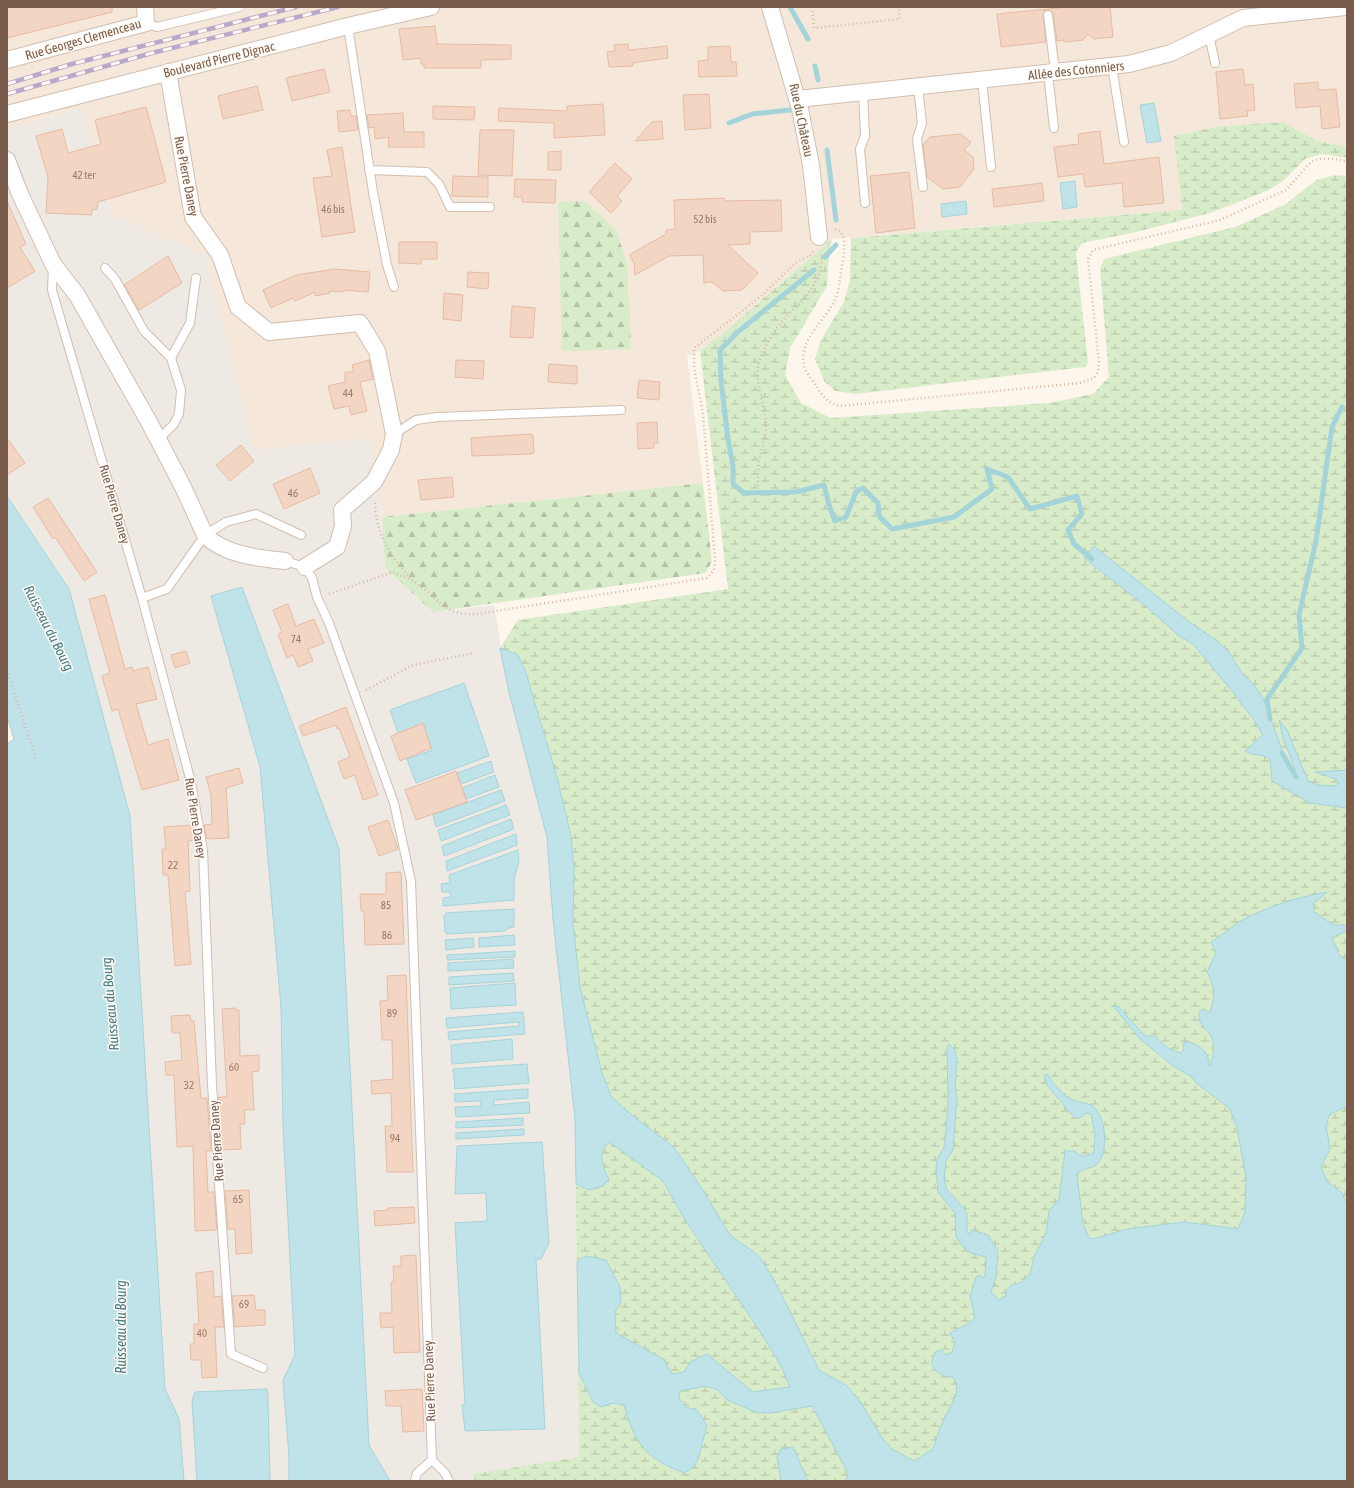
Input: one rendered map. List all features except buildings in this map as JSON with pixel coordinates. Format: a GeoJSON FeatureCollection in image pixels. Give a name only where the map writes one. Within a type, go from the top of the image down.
{"type":"FeatureCollection","features":[{"type":"Feature","properties":{"kind":"street","name":"Boulevard Pierre Dignac"},"geometry":{"type":"LineString","coordinates":[[7,114],[348,26],[431,7]]}},
{"type":"Feature","properties":{"kind":"street","name":"Rue du Château"},"geometry":{"type":"LineString","coordinates":[[770,7],[798,99],[811,165],[819,236]]}},
{"type":"Feature","properties":{"kind":"street","name":"Allée des Cotonniers"},"geometry":{"type":"LineString","coordinates":[[798,99],[1129,64],[1171,53],[1243,18],[1345,7]]}},
{"type":"Feature","properties":{"kind":"street","name":"Rue Georges Clemenceau"},"geometry":{"type":"LineString","coordinates":[[7,60],[146,15]]}},
{"type":"Feature","properties":{"kind":"street","name":"Rue Pierre Daney"},"geometry":{"type":"LineString","coordinates":[[168,72],[193,217],[220,256],[238,307],[269,332],[360,323],[377,351],[394,434],[391,450],[374,482],[342,510],[343,526],[337,547],[305,567]]}},
{"type":"Feature","properties":{"kind":"street","name":"Rue Pierre Daney"},"geometry":{"type":"LineString","coordinates":[[7,160],[20,194],[53,264],[77,295],[158,440],[183,487],[198,524],[205,535],[210,540],[227,550],[285,561]]}},
{"type":"Feature","properties":{"kind":"lane"},"geometry":{"type":"LineString","coordinates":[[146,15],[157,27],[240,7]]}},
{"type":"Feature","properties":{"kind":"lane"},"geometry":{"type":"LineString","coordinates":[[1048,14],[1054,128]]}},
{"type":"Feature","properties":{"kind":"lane"},"geometry":{"type":"LineString","coordinates":[[348,26],[369,170],[387,265],[394,287]]}},
{"type":"Feature","properties":{"kind":"lane"},"geometry":{"type":"LineString","coordinates":[[1209,35],[1215,63]]}},
{"type":"Feature","properties":{"kind":"lane"},"geometry":{"type":"LineString","coordinates":[[1112,66],[1124,142]]}},
{"type":"Feature","properties":{"kind":"lane"},"geometry":{"type":"LineString","coordinates":[[982,80],[991,167]]}},
{"type":"Feature","properties":{"kind":"lane"},"geometry":{"type":"LineString","coordinates":[[918,86],[922,123],[917,139],[923,187]]}},
{"type":"Feature","properties":{"kind":"lane"},"geometry":{"type":"LineString","coordinates":[[863,92],[865,136],[860,149],[865,203]]}},
{"type":"Feature","properties":{"kind":"lane"},"geometry":{"type":"LineString","coordinates":[[369,170],[427,172],[439,184],[450,206],[490,207]]}},
{"type":"Feature","properties":{"kind":"lane","name":"Rue Pierre Daney"},"geometry":{"type":"LineString","coordinates":[[53,264],[52,290],[142,598],[191,782],[203,850],[212,1085],[231,1354],[263,1368]]}},
{"type":"Feature","properties":{"kind":"lane"},"geometry":{"type":"LineString","coordinates":[[105,268],[115,279],[144,331],[171,358],[181,390],[179,414],[174,424],[158,440]]}},
{"type":"Feature","properties":{"kind":"lane"},"geometry":{"type":"LineString","coordinates":[[171,358],[190,323],[196,278]]}},
{"type":"Feature","properties":{"kind":"lane"},"geometry":{"type":"LineString","coordinates":[[394,434],[416,420],[438,416],[621,410]]}},
{"type":"Feature","properties":{"kind":"lane"},"geometry":{"type":"LineString","coordinates":[[142,598],[167,589],[205,535],[226,522],[256,514],[301,535]]}},
{"type":"Feature","properties":{"kind":"lane"},"geometry":{"type":"LineString","coordinates":[[285,561],[305,567]]}},
{"type":"Feature","properties":{"kind":"lane","name":"Rue Pierre Daney"},"geometry":{"type":"LineString","coordinates":[[305,567],[312,578],[317,598],[329,623],[394,803],[411,880],[432,1460]]}},
{"type":"Feature","properties":{"kind":"lane"},"geometry":{"type":"LineString","coordinates":[[415,1481],[417,1473],[432,1460],[445,1472],[449,1481]]}},
{"type":"Feature","properties":{"kind":"path"},"geometry":{"type":"LineString","coordinates":[[812,7],[814,28],[900,19],[899,7]]}},
{"type":"Feature","properties":{"kind":"path"},"geometry":{"type":"LineString","coordinates":[[374,482],[375,516],[378,529],[393,556],[403,571],[448,610],[461,614],[506,610],[707,578],[714,570],[716,560],[703,414],[694,367],[694,348],[760,297],[797,262],[812,254],[819,236],[832,228],[840,231],[845,242],[839,290],[834,302],[813,332],[807,344],[804,358],[804,367],[830,402],[840,406],[1080,383],[1094,378],[1098,372],[1100,362],[1088,260],[1093,250],[1220,220],[1286,190],[1311,162],[1327,158],[1347,162]]}},
{"type":"Feature","properties":{"kind":"path"},"geometry":{"type":"LineString","coordinates":[[758,486],[758,467],[766,435],[766,423],[758,372],[759,360],[775,331],[806,297],[816,280],[822,258],[819,236]]}},
{"type":"Feature","properties":{"kind":"path"},"geometry":{"type":"LineString","coordinates":[[317,598],[393,572],[416,582]]}},
{"type":"Feature","properties":{"kind":"path"},"geometry":{"type":"LineString","coordinates":[[355,695],[413,665],[474,653]]}},
{"type":"Feature","properties":{"kind":"path"},"geometry":{"type":"LineString","coordinates":[[7,670],[36,758]]}},
{"type":"Feature","properties":{"kind":"shaded area"},"geometry":{"type":"Polygon","coordinates":[[[7,7],[1347,7],[1347,147],[1316,140],[1283,122],[1174,136],[1182,210],[832,239],[729,328],[700,351],[687,356],[703,483],[382,517],[370,438],[254,451],[205,255],[113,215],[82,107],[7,130],[7,7]]]}},
{"type":"Feature","properties":{"kind":"shaded area"},"geometry":{"type":"Polygon","coordinates":[[[82,107],[113,215],[205,255],[254,450],[370,438],[382,517],[385,569],[433,612],[494,605],[509,692],[547,837],[553,919],[575,1119],[579,1458],[474,1474],[474,1481],[390,1481],[369,1445],[339,849],[242,587],[241,703],[260,767],[281,1007],[283,1125],[295,1355],[283,1380],[289,1456],[289,1481],[184,1481],[179,1419],[165,1389],[69,589],[7,496],[7,130],[82,107]]]}},
{"type":"Feature","properties":{"kind":"green space"},"geometry":{"type":"Polygon","coordinates":[[[1283,122],[1316,140],[1347,147],[1347,158],[1322,154],[1305,159],[1283,181],[1269,190],[1210,213],[1132,233],[1082,243],[1076,253],[1088,363],[1085,367],[855,394],[835,391],[824,381],[815,359],[821,340],[844,302],[850,280],[851,238],[1182,210],[1174,136],[1215,127],[1283,122]]]}},
{"type":"Feature","properties":{"kind":"green space"},"geometry":{"type":"Polygon","coordinates":[[[1335,175],[1347,176],[1347,1481],[474,1481],[473,1474],[579,1457],[575,1119],[553,919],[547,837],[509,692],[500,648],[518,620],[728,589],[700,351],[729,328],[832,239],[828,264],[827,286],[790,348],[785,375],[801,403],[831,418],[1049,403],[1093,394],[1109,377],[1100,269],[1104,259],[1235,227],[1284,205],[1317,180],[1335,175]]]}},
{"type":"Feature","properties":{"kind":"green space"},"geometry":{"type":"Polygon","coordinates":[[[585,201],[616,230],[627,263],[631,349],[562,351],[558,202],[585,201]]]}},
{"type":"Feature","properties":{"kind":"green space"},"geometry":{"type":"Polygon","coordinates":[[[703,483],[712,562],[705,573],[433,612],[385,568],[382,517],[703,483]]]}},
{"type":"Feature","properties":{"kind":"water"},"geometry":{"type":"Polygon","coordinates":[[[1154,103],[1161,141],[1147,143],[1140,105],[1154,103]]]}},
{"type":"Feature","properties":{"kind":"water"},"geometry":{"type":"Polygon","coordinates":[[[1075,181],[1077,207],[1063,209],[1060,183],[1075,181]]]}},
{"type":"Feature","properties":{"kind":"water"},"geometry":{"type":"Polygon","coordinates":[[[966,201],[967,214],[942,217],[941,204],[966,201]]]}},
{"type":"Feature","properties":{"kind":"water","name":"Ruisseau du Bourg"},"geometry":{"type":"Polygon","coordinates":[[[7,496],[69,589],[130,816],[165,1389],[179,1419],[184,1481],[7,1481],[7,744],[14,739],[7,716],[7,496]]]}},
{"type":"Feature","properties":{"kind":"water"},"geometry":{"type":"Polygon","coordinates":[[[1094,546],[1188,621],[1217,641],[1229,652],[1242,673],[1254,685],[1264,700],[1290,772],[1295,772],[1295,769],[1283,738],[1279,720],[1287,730],[1308,781],[1318,785],[1335,786],[1339,783],[1336,779],[1315,772],[1347,770],[1347,808],[1310,803],[1272,781],[1270,759],[1245,751],[1263,735],[1254,720],[1193,644],[1179,636],[1148,608],[1084,558],[1094,546]]]}},
{"type":"Feature","properties":{"kind":"water"},"geometry":{"type":"Polygon","coordinates":[[[242,587],[339,849],[369,1445],[390,1481],[289,1481],[289,1456],[283,1380],[295,1355],[283,1125],[281,1007],[260,767],[211,596],[242,587]]]}},
{"type":"Feature","properties":{"kind":"water"},"geometry":{"type":"Polygon","coordinates":[[[500,648],[518,655],[525,670],[557,777],[571,836],[574,869],[573,924],[580,987],[602,1073],[611,1096],[628,1112],[674,1147],[701,1187],[730,1235],[759,1256],[773,1278],[819,1370],[846,1385],[860,1401],[883,1439],[892,1449],[914,1461],[933,1449],[940,1428],[956,1395],[957,1384],[953,1377],[942,1375],[934,1369],[932,1361],[937,1351],[941,1350],[946,1355],[952,1352],[955,1343],[950,1333],[967,1325],[975,1318],[970,1296],[976,1277],[980,1275],[983,1278],[985,1276],[986,1257],[971,1253],[962,1246],[956,1237],[955,1213],[938,1192],[936,1167],[938,1158],[944,1147],[946,1132],[948,1102],[947,1048],[949,1044],[955,1050],[957,1059],[955,1089],[957,1098],[953,1150],[946,1161],[944,1180],[947,1190],[964,1208],[967,1214],[967,1233],[970,1234],[972,1230],[988,1235],[998,1251],[996,1277],[991,1292],[998,1300],[1006,1296],[1007,1290],[1011,1285],[1020,1283],[1030,1274],[1034,1257],[1046,1233],[1049,1211],[1059,1199],[1065,1151],[1075,1151],[1082,1156],[1089,1155],[1094,1152],[1095,1134],[1091,1114],[1085,1113],[1082,1117],[1076,1118],[1071,1114],[1047,1085],[1044,1075],[1047,1074],[1055,1085],[1069,1098],[1089,1104],[1096,1109],[1103,1125],[1105,1143],[1100,1160],[1096,1165],[1077,1174],[1083,1224],[1089,1237],[1093,1239],[1127,1229],[1184,1222],[1238,1229],[1245,1212],[1246,1177],[1237,1128],[1230,1109],[1196,1083],[1192,1077],[1173,1066],[1140,1039],[1113,1006],[1119,1007],[1145,1036],[1156,1036],[1163,1044],[1174,1051],[1181,1053],[1183,1051],[1184,1042],[1192,1043],[1200,1047],[1206,1053],[1210,1066],[1213,1053],[1213,1041],[1201,1023],[1199,1015],[1200,1011],[1203,1009],[1209,1013],[1214,997],[1212,983],[1207,972],[1216,953],[1211,942],[1239,922],[1270,907],[1327,892],[1313,904],[1314,912],[1334,925],[1347,925],[1347,931],[1333,937],[1333,939],[1338,953],[1344,959],[1347,958],[1347,1106],[1329,1115],[1326,1126],[1330,1149],[1321,1167],[1327,1181],[1342,1193],[1347,1204],[1347,1481],[846,1481],[848,1473],[812,1406],[769,1413],[758,1413],[727,1400],[718,1390],[706,1386],[680,1391],[679,1398],[686,1407],[697,1410],[707,1425],[698,1460],[691,1469],[684,1473],[660,1462],[644,1448],[633,1430],[624,1405],[613,1403],[601,1407],[593,1402],[579,1373],[577,1261],[586,1256],[606,1260],[620,1287],[621,1302],[615,1312],[616,1333],[663,1359],[672,1374],[684,1372],[690,1362],[707,1354],[753,1392],[790,1387],[781,1366],[761,1333],[685,1220],[663,1181],[609,1142],[603,1151],[602,1160],[604,1169],[609,1179],[603,1186],[588,1190],[576,1184],[575,1119],[553,919],[547,837],[509,692],[500,648]]]}},
{"type":"Feature","properties":{"kind":"water"},"geometry":{"type":"Polygon","coordinates":[[[464,683],[489,756],[416,783],[407,759],[432,750],[423,724],[398,733],[390,710],[464,683]]]}},
{"type":"Feature","properties":{"kind":"water"},"geometry":{"type":"Polygon","coordinates":[[[491,761],[494,772],[461,784],[457,773],[491,761]]]}},
{"type":"Feature","properties":{"kind":"water"},"geometry":{"type":"Polygon","coordinates":[[[495,775],[499,787],[466,799],[462,788],[495,775]]]}},
{"type":"Feature","properties":{"kind":"water"},"geometry":{"type":"Polygon","coordinates":[[[501,790],[505,801],[436,827],[433,815],[501,790]]]}},
{"type":"Feature","properties":{"kind":"water"},"geometry":{"type":"Polygon","coordinates":[[[506,805],[510,815],[441,841],[438,830],[506,805]]]}},
{"type":"Feature","properties":{"kind":"water"},"geometry":{"type":"Polygon","coordinates":[[[511,819],[514,829],[444,856],[442,846],[511,819]]]}},
{"type":"Feature","properties":{"kind":"water"},"geometry":{"type":"Polygon","coordinates":[[[516,834],[517,845],[447,871],[446,861],[516,834]]]}},
{"type":"Feature","properties":{"kind":"water"},"geometry":{"type":"Polygon","coordinates":[[[518,850],[519,862],[514,879],[514,900],[443,906],[443,898],[451,897],[450,892],[442,892],[441,884],[450,883],[449,875],[518,850]]]}},
{"type":"Feature","properties":{"kind":"water"},"geometry":{"type":"Polygon","coordinates":[[[514,909],[514,927],[504,931],[447,934],[445,932],[444,916],[446,913],[514,909]]]}},
{"type":"Feature","properties":{"kind":"water"},"geometry":{"type":"Polygon","coordinates":[[[514,935],[515,945],[479,947],[479,938],[514,935]]]}},
{"type":"Feature","properties":{"kind":"water"},"geometry":{"type":"Polygon","coordinates":[[[473,938],[474,947],[446,950],[445,940],[473,938]]]}},
{"type":"Feature","properties":{"kind":"water"},"geometry":{"type":"Polygon","coordinates":[[[515,951],[515,957],[447,960],[447,955],[515,951]]]}},
{"type":"Feature","properties":{"kind":"water"},"geometry":{"type":"Polygon","coordinates":[[[513,959],[514,968],[448,971],[448,963],[513,959]]]}},
{"type":"Feature","properties":{"kind":"water"},"geometry":{"type":"Polygon","coordinates":[[[513,973],[514,981],[449,985],[449,977],[513,973]]]}},
{"type":"Feature","properties":{"kind":"water"},"geometry":{"type":"Polygon","coordinates":[[[515,983],[516,1005],[451,1009],[450,988],[515,983]]]}},
{"type":"Feature","properties":{"kind":"water"},"geometry":{"type":"Polygon","coordinates":[[[523,1012],[525,1034],[449,1040],[448,1032],[519,1026],[519,1022],[447,1028],[446,1018],[523,1012]]]}},
{"type":"Feature","properties":{"kind":"water"},"geometry":{"type":"Polygon","coordinates":[[[512,1039],[513,1059],[452,1064],[451,1045],[512,1039]]]}},
{"type":"Feature","properties":{"kind":"water"},"geometry":{"type":"Polygon","coordinates":[[[527,1064],[529,1083],[455,1089],[453,1069],[527,1064]]]}},
{"type":"Feature","properties":{"kind":"water"},"geometry":{"type":"Polygon","coordinates":[[[528,1089],[528,1098],[494,1100],[494,1105],[529,1102],[530,1113],[456,1117],[455,1107],[481,1106],[481,1101],[455,1102],[454,1094],[528,1089]]]}},
{"type":"Feature","properties":{"kind":"water"},"geometry":{"type":"Polygon","coordinates":[[[523,1118],[523,1125],[456,1128],[456,1122],[523,1118]]]}},
{"type":"Feature","properties":{"kind":"water"},"geometry":{"type":"Polygon","coordinates":[[[524,1129],[524,1135],[456,1139],[456,1133],[524,1129]]]}},
{"type":"Feature","properties":{"kind":"water"},"geometry":{"type":"Polygon","coordinates":[[[542,1142],[549,1243],[541,1259],[536,1259],[545,1429],[465,1431],[462,1405],[465,1405],[455,1223],[487,1221],[486,1193],[455,1194],[457,1146],[542,1142]]]}},
{"type":"Feature","properties":{"kind":"water"},"geometry":{"type":"Polygon","coordinates":[[[267,1389],[270,1481],[197,1481],[192,1401],[195,1392],[267,1389]]]}},
{"type":"Feature","properties":{"kind":"water"},"geometry":{"type":"Polygon","coordinates":[[[793,1447],[808,1481],[781,1481],[777,1457],[781,1449],[793,1447]]]}},
{"type":"Feature","properties":{"kind":"waterway"},"geometry":{"type":"LineString","coordinates":[[790,7],[808,39]]}},
{"type":"Feature","properties":{"kind":"waterway"},"geometry":{"type":"LineString","coordinates":[[815,66],[818,80]]}},
{"type":"Feature","properties":{"kind":"waterway"},"geometry":{"type":"LineString","coordinates":[[729,123],[752,114],[798,109]]}},
{"type":"Feature","properties":{"kind":"waterway"},"geometry":{"type":"LineString","coordinates":[[827,150],[836,220]]}},
{"type":"Feature","properties":{"kind":"waterway"},"geometry":{"type":"LineString","coordinates":[[825,257],[836,245]]}},
{"type":"Feature","properties":{"kind":"waterway"},"geometry":{"type":"LineString","coordinates":[[814,270],[739,331],[720,350],[721,381],[733,466],[733,484],[744,493],[796,492],[824,485],[835,521],[846,517],[856,492],[863,488],[878,503],[879,516],[892,529],[954,517],[992,489],[987,469],[1008,477],[1030,509],[1077,496],[1082,514],[1068,530],[1074,544],[1092,559]]}},
{"type":"Feature","properties":{"kind":"waterway"},"geometry":{"type":"LineString","coordinates":[[1270,719],[1267,699],[1302,648],[1299,615],[1316,541],[1332,427],[1342,407]]}},
{"type":"Feature","properties":{"kind":"waterway"},"geometry":{"type":"LineString","coordinates":[[1282,753],[1296,777]]}},
{"type":"Feature","properties":{"kind":"railway"},"geometry":{"type":"LineString","coordinates":[[7,84],[72,64],[296,7]]}},
{"type":"Feature","properties":{"kind":"railway"},"geometry":{"type":"LineString","coordinates":[[7,94],[152,53],[338,7]]}}]}
